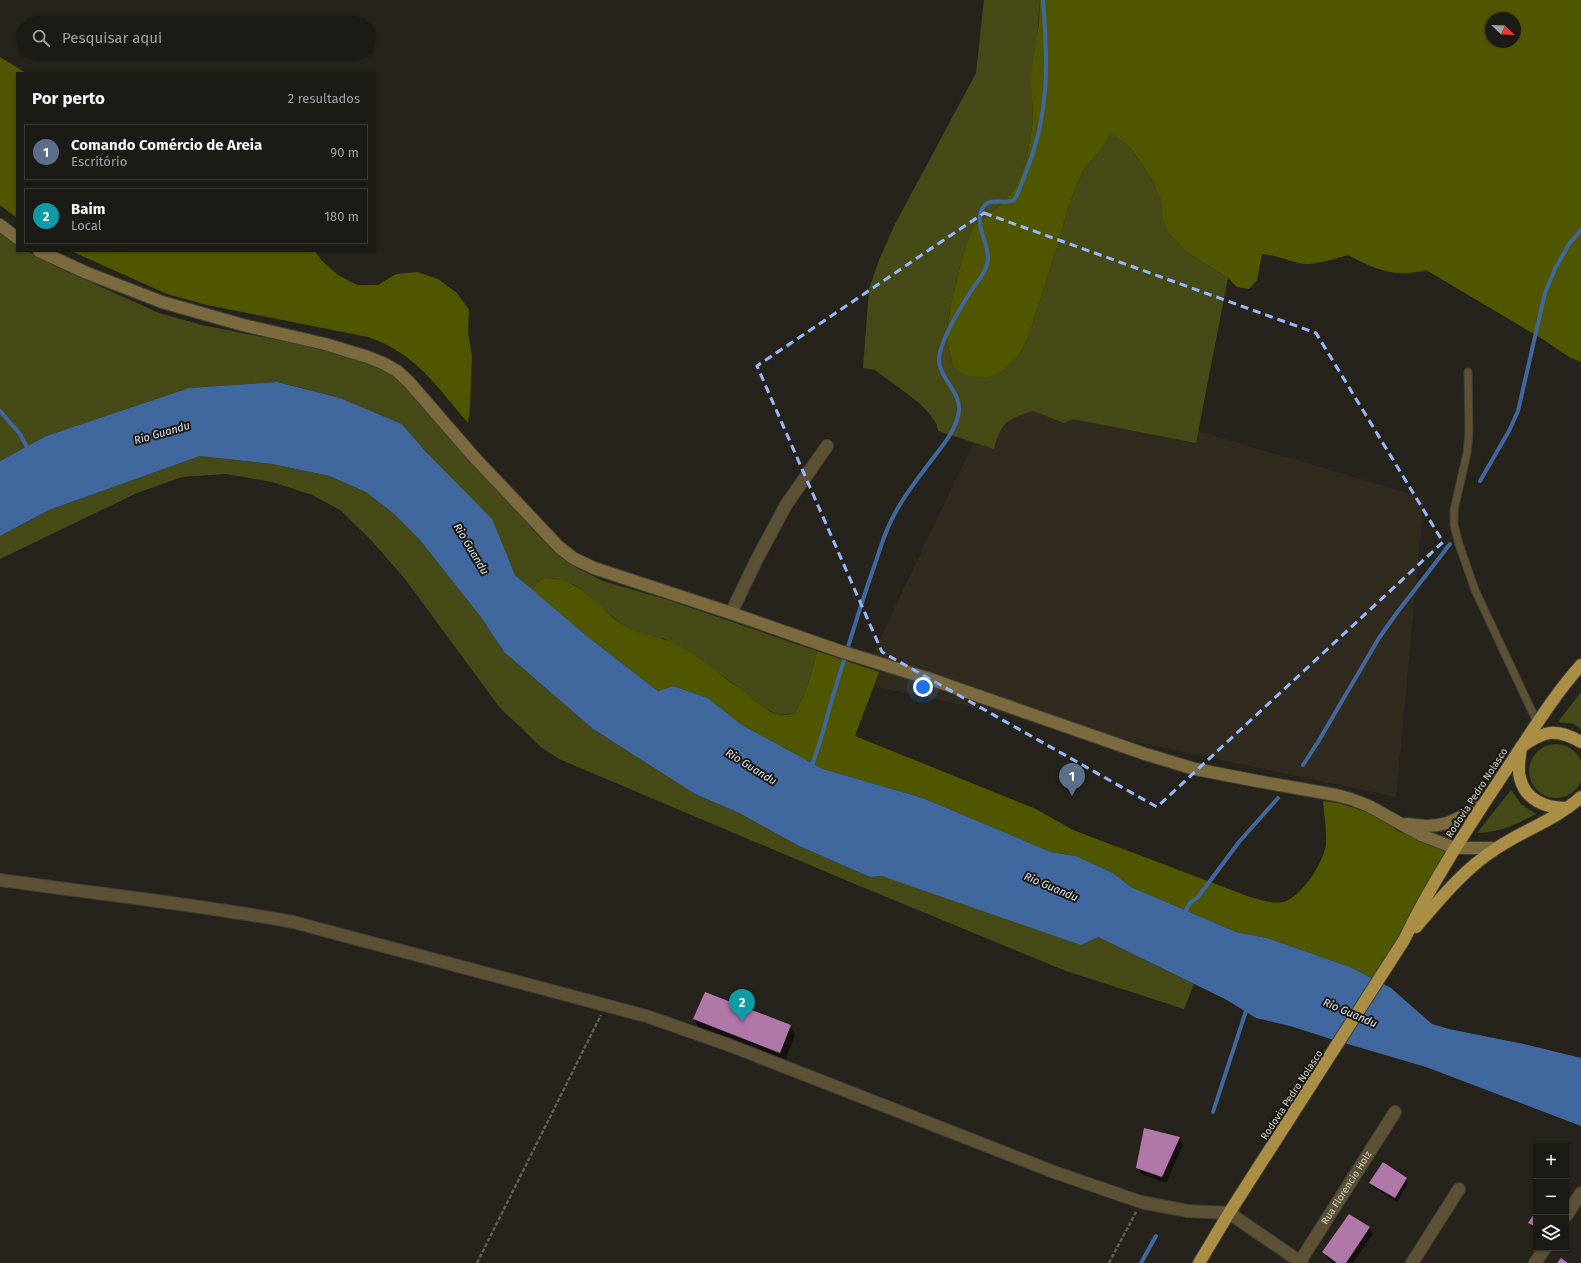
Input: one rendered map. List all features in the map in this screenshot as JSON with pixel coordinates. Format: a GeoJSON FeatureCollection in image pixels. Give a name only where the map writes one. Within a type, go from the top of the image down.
{"type":"FeatureCollection","features":[{"type":"Feature","properties":{"kind":"highway","name":"Rodovia Pedro Nolasco"},"geometry":{"type":"LineString","coordinates":[[1199,1263],[1229,1213],[1402,944],[1482,805],[1537,722],[1581,664]]}},
{"type":"Feature","properties":{"kind":"highway"},"geometry":{"type":"LineString","coordinates":[[1566,808],[1556,808],[1542,805],[1532,798],[1524,789],[1520,778],[1519,766],[1521,747],[1542,734],[1551,733],[1562,733],[1581,742]]}},
{"type":"Feature","properties":{"kind":"highway","name":"Rodovia Pedro Nolasco"},"geometry":{"type":"LineString","coordinates":[[1402,944],[1453,885],[1496,848],[1566,808],[1581,797]]}},
{"type":"Feature","properties":{"kind":"main road"},"geometry":{"type":"LineString","coordinates":[[0,225],[16,237]]}},
{"type":"Feature","properties":{"kind":"main road"},"geometry":{"type":"LineString","coordinates":[[41,252],[87,274],[162,302],[244,325],[325,344],[386,364],[397,371],[409,382],[474,457],[559,546],[573,558],[601,570],[840,651],[930,679],[1145,754],[1195,769],[1336,795],[1369,806],[1421,835],[1456,848],[1496,848]]}},
{"type":"Feature","properties":{"kind":"main road"},"geometry":{"type":"LineString","coordinates":[[1397,822],[1420,826],[1442,825],[1456,820],[1482,805]]}},
{"type":"Feature","properties":{"kind":"main road"},"geometry":{"type":"LineString","coordinates":[[1566,808],[1581,806]]}},
{"type":"Feature","properties":{"kind":"street"},"geometry":{"type":"LineString","coordinates":[[731,613],[757,559],[786,505],[827,446]]}},
{"type":"Feature","properties":{"kind":"street"},"geometry":{"type":"LineString","coordinates":[[0,880],[235,911],[293,922],[606,1004],[646,1016],[729,1045],[1054,1172],[1141,1202],[1188,1211],[1229,1213],[1301,1263]]}},
{"type":"Feature","properties":{"kind":"street","name":"Rua Florencio Holz"},"geometry":{"type":"LineString","coordinates":[[1301,1263],[1395,1112]]}},
{"type":"Feature","properties":{"kind":"street"},"geometry":{"type":"LineString","coordinates":[[1412,1263],[1459,1189]]}},
{"type":"Feature","properties":{"kind":"street"},"geometry":{"type":"LineString","coordinates":[[1567,1215],[1581,1193]]}},
{"type":"Feature","properties":{"kind":"street"},"geometry":{"type":"LineString","coordinates":[[1535,1263],[1543,1251]]}},
{"type":"Feature","properties":{"kind":"lane"},"geometry":{"type":"LineString","coordinates":[[1468,372],[1469,434],[1467,453],[1454,510],[1454,525],[1458,544],[1476,590],[1537,722]]}},
{"type":"Feature","properties":{"kind":"path"},"geometry":{"type":"LineString","coordinates":[[477,1263],[606,1004]]}},
{"type":"Feature","properties":{"kind":"path"},"geometry":{"type":"LineString","coordinates":[[1109,1263],[1141,1202]]}},
{"type":"Feature","properties":{"kind":"highlighted area"},"geometry":{"type":"Polygon","coordinates":[[[984,213],[1316,333],[1443,542],[1157,807],[882,652],[757,366],[984,213]]]}},
{"type":"Feature","properties":{"kind":"shaded area"},"geometry":{"type":"Polygon","coordinates":[[[1040,0],[1581,0],[1581,362],[1569,357],[1544,340],[1426,270],[1395,273],[1368,265],[1348,255],[1305,264],[1262,254],[1257,280],[1249,289],[1237,287],[1228,278],[1188,253],[1168,232],[1162,216],[1161,200],[1151,178],[1130,147],[1111,133],[1098,153],[1084,169],[1076,186],[1028,338],[1020,353],[1003,371],[987,377],[967,376],[953,367],[946,335],[951,304],[963,254],[973,227],[996,209],[1014,190],[1026,162],[1033,121],[1031,75],[1039,22],[1040,0]]]}},
{"type":"Feature","properties":{"kind":"shaded area"},"geometry":{"type":"Polygon","coordinates":[[[0,57],[24,72],[16,72],[16,217],[0,205],[0,57]]]}},
{"type":"Feature","properties":{"kind":"shaded area"},"geometry":{"type":"Polygon","coordinates":[[[73,252],[316,252],[321,260],[338,275],[357,285],[378,285],[396,274],[417,272],[438,279],[457,293],[469,310],[468,333],[472,356],[468,423],[424,372],[400,352],[385,344],[368,337],[207,305],[167,294],[73,252]]]}},
{"type":"Feature","properties":{"kind":"shaded area"},"geometry":{"type":"Polygon","coordinates":[[[1006,374],[1424,498],[1396,797],[859,683],[1006,374]]]}},
{"type":"Feature","properties":{"kind":"shaded area"},"geometry":{"type":"Polygon","coordinates":[[[544,578],[558,579],[570,583],[580,589],[607,613],[628,628],[666,640],[683,648],[700,659],[766,709],[779,715],[795,713],[808,683],[817,651],[879,672],[855,736],[1036,809],[1073,830],[1250,897],[1268,902],[1282,902],[1293,897],[1306,885],[1321,860],[1326,844],[1323,801],[1338,803],[1367,812],[1384,821],[1398,831],[1448,850],[1410,918],[1372,978],[1350,967],[1267,938],[1236,932],[1131,887],[1113,873],[1076,856],[1051,852],[923,798],[823,769],[742,725],[708,698],[673,686],[658,691],[588,637],[532,590],[538,582],[544,578]]]}},
{"type":"Feature","properties":{"kind":"green space"},"geometry":{"type":"Polygon","coordinates":[[[984,0],[1040,0],[1032,103],[1033,121],[1026,162],[1014,190],[996,209],[973,227],[963,254],[951,304],[946,335],[953,367],[1020,353],[1028,338],[1076,186],[1084,169],[1098,153],[1111,132],[1130,147],[1151,178],[1161,200],[1162,216],[1188,253],[1228,278],[1196,443],[1073,419],[1064,423],[1033,411],[1011,419],[1006,423],[999,433],[994,449],[938,431],[937,425],[928,412],[918,402],[875,370],[863,368],[869,289],[879,260],[894,226],[976,73],[984,0]]]}},
{"type":"Feature","properties":{"kind":"green space"},"geometry":{"type":"Polygon","coordinates":[[[0,231],[16,242],[16,252],[30,252],[55,266],[159,313],[202,325],[363,357],[392,371],[534,531],[561,557],[575,567],[603,581],[665,599],[817,651],[808,683],[795,713],[780,715],[765,709],[736,685],[665,639],[641,634],[627,628],[575,585],[553,578],[544,578],[538,582],[532,590],[515,575],[504,550],[402,424],[340,398],[277,382],[189,388],[46,436],[0,461],[0,231]]]}},
{"type":"Feature","properties":{"kind":"green space"},"geometry":{"type":"Polygon","coordinates":[[[200,456],[272,464],[329,476],[366,492],[394,514],[419,539],[480,616],[504,652],[593,729],[695,794],[739,813],[799,846],[870,877],[882,876],[1098,937],[1194,984],[1184,1009],[1066,971],[850,882],[559,759],[542,748],[500,708],[405,579],[371,540],[340,510],[312,495],[272,482],[226,474],[182,477],[137,493],[0,559],[0,536],[49,510],[200,456]]]}},
{"type":"Feature","properties":{"kind":"green space"},"geometry":{"type":"Polygon","coordinates":[[[1581,692],[1581,729],[1574,724],[1558,722],[1581,692]]]}},
{"type":"Feature","properties":{"kind":"green space"},"geometry":{"type":"Polygon","coordinates":[[[1551,744],[1561,744],[1571,748],[1579,756],[1581,761],[1582,778],[1579,786],[1571,794],[1561,798],[1551,798],[1541,794],[1533,786],[1529,776],[1529,766],[1533,756],[1541,748],[1551,744]]]}},
{"type":"Feature","properties":{"kind":"green space"},"geometry":{"type":"Polygon","coordinates":[[[1511,790],[1521,804],[1536,814],[1515,825],[1494,831],[1477,833],[1511,790]]]}},
{"type":"Feature","properties":{"kind":"water","name":"Rio Guandu"},"geometry":{"type":"Polygon","coordinates":[[[277,382],[340,398],[402,424],[425,451],[492,519],[515,575],[588,637],[658,691],[673,686],[708,698],[742,725],[823,769],[923,798],[1051,852],[1076,856],[1113,873],[1131,887],[1236,932],[1267,938],[1350,967],[1391,988],[1432,1024],[1581,1058],[1581,1126],[1426,1067],[1290,1026],[1256,1018],[1225,999],[1098,937],[1081,945],[882,876],[870,877],[799,846],[739,813],[695,794],[593,729],[504,652],[480,616],[419,539],[394,514],[366,492],[329,476],[272,464],[200,456],[49,510],[0,536],[0,461],[46,436],[189,388],[277,382]]]}},
{"type":"Feature","properties":{"kind":"building"},"geometry":{"type":"Polygon","coordinates":[[[705,992],[791,1025],[780,1053],[693,1019],[705,992]]]}},
{"type":"Feature","properties":{"kind":"building"},"geometry":{"type":"Polygon","coordinates":[[[1144,1128],[1180,1137],[1162,1177],[1136,1168],[1144,1128]]]}},
{"type":"Feature","properties":{"kind":"building"},"geometry":{"type":"Polygon","coordinates":[[[1383,1162],[1407,1178],[1395,1198],[1369,1183],[1383,1162]]]}},
{"type":"Feature","properties":{"kind":"building"},"geometry":{"type":"Polygon","coordinates":[[[1349,1214],[1370,1227],[1346,1263],[1337,1263],[1322,1252],[1349,1214]]]}},
{"type":"Feature","properties":{"kind":"building"},"geometry":{"type":"Polygon","coordinates":[[[1533,1216],[1533,1226],[1528,1223],[1533,1216]]]}},
{"type":"Feature","properties":{"kind":"building"},"geometry":{"type":"Polygon","coordinates":[[[1561,1258],[1568,1263],[1557,1263],[1561,1258]]]}},
{"type":"Feature","properties":{"kind":"waterway"},"geometry":{"type":"LineString","coordinates":[[811,768],[857,618],[886,532],[900,504],[946,441],[956,424],[959,404],[957,397],[942,372],[939,358],[944,341],[953,322],[986,267],[988,252],[980,225],[981,212],[987,203],[994,201],[1006,202],[1014,200],[1033,153],[1039,131],[1045,88],[1046,45],[1043,0]]}},
{"type":"Feature","properties":{"kind":"waterway"},"geometry":{"type":"LineString","coordinates":[[1480,481],[1509,431],[1518,411],[1545,293],[1555,269],[1569,244],[1581,230]]}},
{"type":"Feature","properties":{"kind":"waterway"},"geometry":{"type":"LineString","coordinates":[[0,411],[20,434],[29,451]]}},
{"type":"Feature","properties":{"kind":"waterway"},"geometry":{"type":"LineString","coordinates":[[1303,765],[1379,638],[1450,544]]}},
{"type":"Feature","properties":{"kind":"waterway"},"geometry":{"type":"LineString","coordinates":[[1184,914],[1190,903],[1198,897],[1239,842],[1278,798]]}},
{"type":"Feature","properties":{"kind":"waterway"},"geometry":{"type":"LineString","coordinates":[[1213,1112],[1247,1008]]}},
{"type":"Feature","properties":{"kind":"waterway"},"geometry":{"type":"LineString","coordinates":[[1141,1263],[1156,1236]]}},
{"type":"Feature","properties":{"kind":"place","name":"Comando Comércio de Areia"},"geometry":{"type":"Point","coordinates":[1072,796]}},
{"type":"Feature","properties":{"kind":"place","name":"Baim"},"geometry":{"type":"Point","coordinates":[742,1022]}}]}
